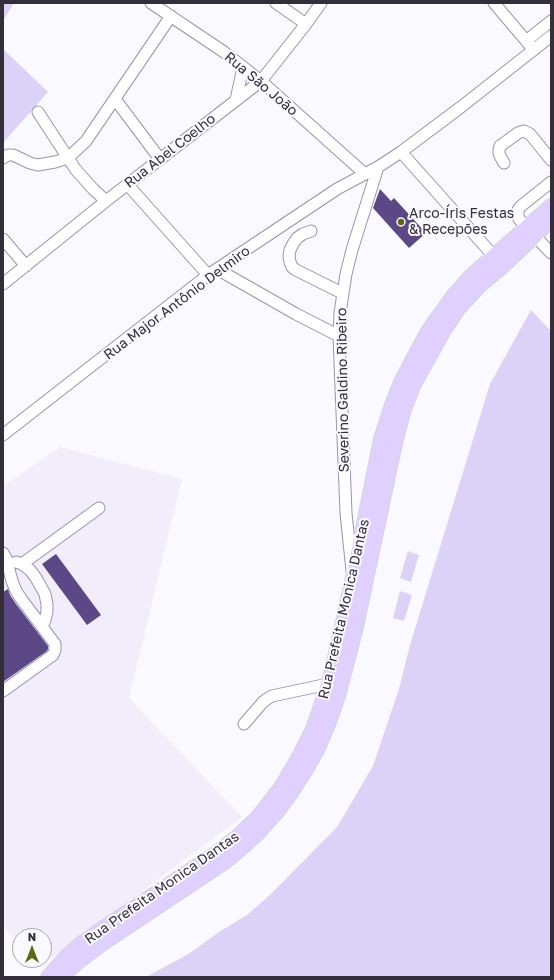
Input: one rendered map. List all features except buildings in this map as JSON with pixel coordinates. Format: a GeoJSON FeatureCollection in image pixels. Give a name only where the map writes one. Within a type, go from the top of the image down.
{"type":"FeatureCollection","features":[{"type":"Feature","properties":{"kind":"main road","name":"Rua Prefeita Monica Dantas"},"geometry":{"type":"LineString","coordinates":[[531,232],[551,206]]}},
{"type":"Feature","properties":{"kind":"main road","name":"Rua Prefeita Monica Dantas"},"geometry":{"type":"LineString","coordinates":[[48,977],[67,956],[82,943],[212,856],[237,836],[258,817],[280,789],[299,757],[313,729],[328,684],[359,582],[394,443],[403,412],[413,386],[444,330],[458,309],[499,261],[531,232],[551,219]]}},
{"type":"Feature","properties":{"kind":"main road","name":"Rua Prefeita Monica Dantas"},"geometry":{"type":"LineString","coordinates":[[61,977],[78,962],[103,944],[226,861],[258,833],[277,812],[305,771],[317,750],[329,722],[338,696],[355,631],[359,582]]}},
{"type":"Feature","properties":{"kind":"street","name":"Rua São João"},"geometry":{"type":"LineString","coordinates":[[151,3],[224,52],[261,81],[365,174]]}},
{"type":"Feature","properties":{"kind":"street"},"geometry":{"type":"LineString","coordinates":[[276,3],[306,24]]}},
{"type":"Feature","properties":{"kind":"street","name":"Rua Abel Coelho"},"geometry":{"type":"LineString","coordinates":[[3,284],[127,184],[261,81],[321,3]]}},
{"type":"Feature","properties":{"kind":"street"},"geometry":{"type":"LineString","coordinates":[[494,3],[530,45]]}},
{"type":"Feature","properties":{"kind":"street"},"geometry":{"type":"LineString","coordinates":[[3,158],[8,155],[13,155],[38,165],[68,158],[86,141],[171,16]]}},
{"type":"Feature","properties":{"kind":"street"},"geometry":{"type":"LineString","coordinates":[[530,45],[551,22]]}},
{"type":"Feature","properties":{"kind":"street"},"geometry":{"type":"LineString","coordinates":[[530,45],[551,36]]}},
{"type":"Feature","properties":{"kind":"street","name":"Rua Major Antônio Delmiro"},"geometry":{"type":"LineString","coordinates":[[3,435],[213,272],[337,189],[378,167],[401,152],[461,107],[530,45]]}},
{"type":"Feature","properties":{"kind":"street"},"geometry":{"type":"LineString","coordinates":[[236,100],[243,67]]}},
{"type":"Feature","properties":{"kind":"street"},"geometry":{"type":"LineString","coordinates":[[115,99],[160,159]]}},
{"type":"Feature","properties":{"kind":"street"},"geometry":{"type":"LineString","coordinates":[[38,112],[76,170],[106,201]]}},
{"type":"Feature","properties":{"kind":"street"},"geometry":{"type":"LineString","coordinates":[[504,163],[499,153],[500,146],[518,133],[524,131],[530,134],[551,160]]}},
{"type":"Feature","properties":{"kind":"street"},"geometry":{"type":"LineString","coordinates":[[401,152],[499,261]]}},
{"type":"Feature","properties":{"kind":"street","name":"Severino Galdino Ribeiro"},"geometry":{"type":"LineString","coordinates":[[359,582],[346,513],[339,336],[340,313],[342,293],[352,250],[378,167]]}},
{"type":"Feature","properties":{"kind":"street"},"geometry":{"type":"LineString","coordinates":[[551,182],[518,210],[520,219],[551,253]]}},
{"type":"Feature","properties":{"kind":"street"},"geometry":{"type":"LineString","coordinates":[[127,184],[213,272],[339,336]]}},
{"type":"Feature","properties":{"kind":"street"},"geometry":{"type":"LineString","coordinates":[[311,231],[297,238],[293,244],[290,250],[290,262],[292,267],[342,293]]}},
{"type":"Feature","properties":{"kind":"street"},"geometry":{"type":"LineString","coordinates":[[3,239],[26,266]]}},
{"type":"Feature","properties":{"kind":"street"},"geometry":{"type":"LineString","coordinates":[[22,564],[99,508]]}},
{"type":"Feature","properties":{"kind":"street"},"geometry":{"type":"LineString","coordinates":[[5,556],[22,564],[30,570],[45,594],[47,612],[42,627]]}},
{"type":"Feature","properties":{"kind":"street"},"geometry":{"type":"LineString","coordinates":[[3,691],[53,655],[55,650],[55,644],[16,591],[5,556]]}},
{"type":"Feature","properties":{"kind":"street"},"geometry":{"type":"LineString","coordinates":[[244,724],[263,702],[272,696],[328,684]]}},
{"type":"Feature","properties":{"kind":"shaded area"},"geometry":{"type":"Polygon","coordinates":[[[3,3],[14,3],[3,21],[3,3]]]}},
{"type":"Feature","properties":{"kind":"shaded area"},"geometry":{"type":"Polygon","coordinates":[[[3,49],[48,92],[3,143],[3,49]]]}},
{"type":"Feature","properties":{"kind":"shaded area"},"geometry":{"type":"Polygon","coordinates":[[[531,310],[551,331],[551,977],[146,977],[190,953],[219,932],[247,915],[271,894],[337,827],[373,766],[399,689],[410,645],[490,384],[531,310]]]}},
{"type":"Feature","properties":{"kind":"shaded area"},"geometry":{"type":"Polygon","coordinates":[[[60,447],[182,479],[129,698],[242,817],[52,958],[52,928],[12,928],[12,936],[3,926],[3,486],[60,447]]]}},
{"type":"Feature","properties":{"kind":"shaded area"},"geometry":{"type":"Polygon","coordinates":[[[408,551],[419,555],[411,582],[400,578],[408,551]]]}},
{"type":"Feature","properties":{"kind":"shaded area"},"geometry":{"type":"Polygon","coordinates":[[[400,591],[412,595],[404,621],[393,618],[400,591]]]}},
{"type":"Feature","properties":{"kind":"place","name":"Arco-Íris Festas & Recepões"},"geometry":{"type":"Point","coordinates":[401,222]}}]}
